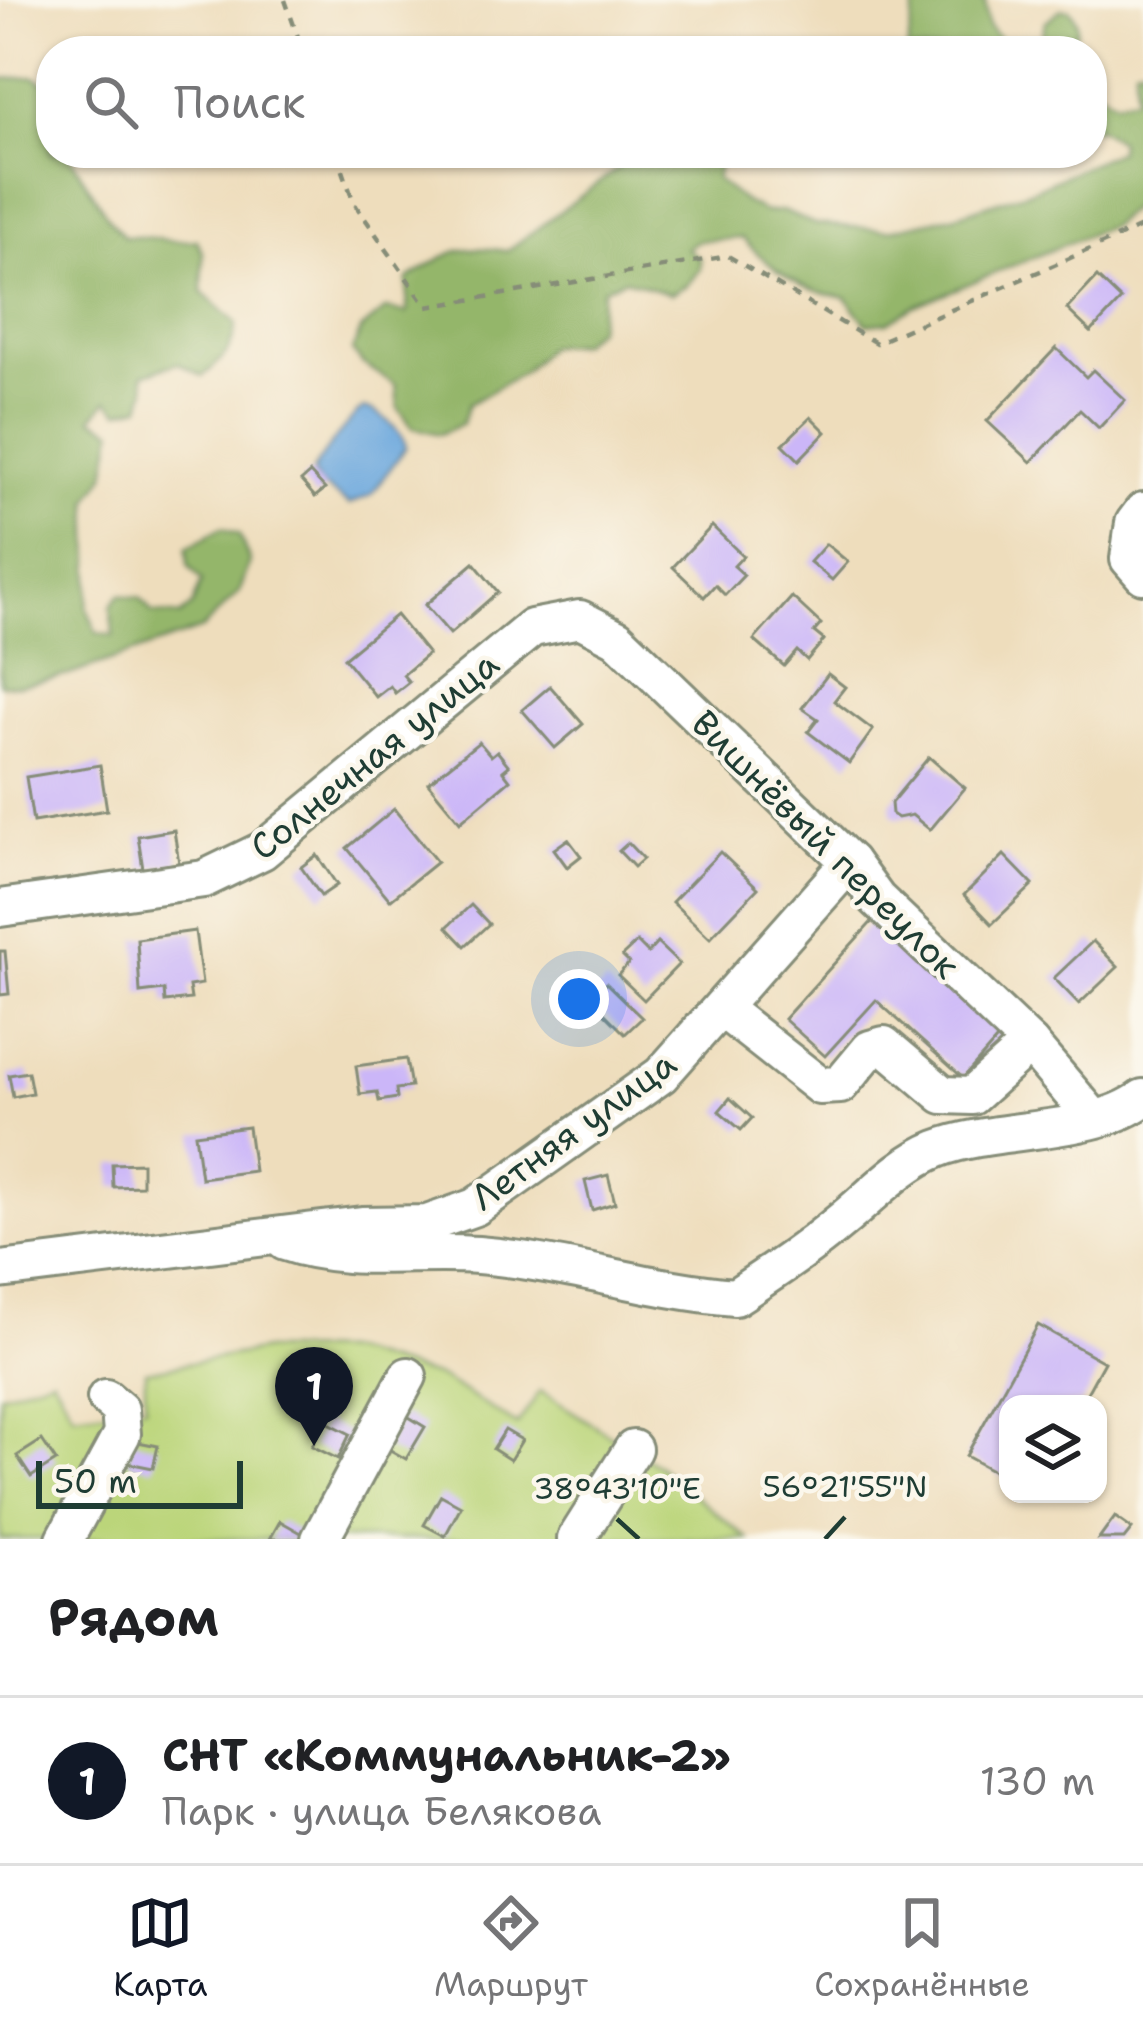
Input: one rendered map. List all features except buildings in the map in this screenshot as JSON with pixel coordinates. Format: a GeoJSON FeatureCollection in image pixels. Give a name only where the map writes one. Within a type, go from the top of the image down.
{"type":"FeatureCollection","features":[{"type":"Feature","properties":{"kind":"street"},"geometry":{"type":"LineString","coordinates":[[1143,511],[1134,524],[1129,559],[1143,575]]}},
{"type":"Feature","properties":{"kind":"street","name":"Вишнёвый переулок"},"geometry":{"type":"LineString","coordinates":[[532,628],[580,619],[617,638],[850,862],[877,899],[1030,1044],[1094,1119]]}},
{"type":"Feature","properties":{"kind":"street","name":"Солнечная улица"},"geometry":{"type":"LineString","coordinates":[[0,908],[203,879],[262,851],[532,628]]}},
{"type":"Feature","properties":{"kind":"street","name":"Летняя улица"},"geometry":{"type":"LineString","coordinates":[[0,1270],[362,1225],[428,1224],[475,1207],[661,1075],[850,862]]}},
{"type":"Feature","properties":{"kind":"street"},"geometry":{"type":"LineString","coordinates":[[721,1008],[820,1086],[840,1084],[870,1049],[884,1045],[943,1095],[972,1096],[1030,1044]]}},
{"type":"Feature","properties":{"kind":"street"},"geometry":{"type":"LineString","coordinates":[[265,1236],[317,1253],[478,1255],[676,1292],[735,1297],[836,1225],[898,1172],[936,1150],[998,1134],[1094,1119],[1143,1098]]}},
{"type":"Feature","properties":{"kind":"street"},"geometry":{"type":"LineString","coordinates":[[320,1539],[408,1376]]}},
{"type":"Feature","properties":{"kind":"street"},"geometry":{"type":"LineString","coordinates":[[65,1539],[122,1434],[120,1410],[106,1398]]}},
{"type":"Feature","properties":{"kind":"street"},"geometry":{"type":"LineString","coordinates":[[576,1539],[633,1449]]}},
{"type":"Feature","properties":{"kind":"path"},"geometry":{"type":"LineString","coordinates":[[285,0],[297,36]]}},
{"type":"Feature","properties":{"kind":"path"},"geometry":{"type":"LineString","coordinates":[[342,168],[354,203],[427,307],[728,256],[876,343],[1143,226]]}},
{"type":"Feature","properties":{"kind":"green space"},"geometry":{"type":"Polygon","coordinates":[[[916,0],[985,0],[988,26],[997,36],[910,36],[916,0]]]}},
{"type":"Feature","properties":{"kind":"green space"},"geometry":{"type":"Polygon","coordinates":[[[1061,9],[1070,10],[1077,28],[1074,36],[1042,36],[1045,22],[1061,9]]]}},
{"type":"Feature","properties":{"kind":"green space"},"geometry":{"type":"Polygon","coordinates":[[[1143,65],[1143,198],[1112,225],[914,306],[887,322],[867,324],[846,298],[788,278],[742,238],[697,241],[687,248],[700,259],[700,269],[671,294],[625,279],[603,288],[597,328],[579,343],[549,346],[523,372],[469,404],[462,424],[440,434],[413,428],[398,408],[396,385],[352,351],[361,330],[386,309],[407,313],[408,279],[454,252],[507,251],[619,168],[718,168],[716,180],[765,212],[782,211],[815,224],[889,230],[953,216],[1030,191],[1081,168],[1107,168],[1107,156],[1118,151],[1119,141],[1107,134],[1107,95],[1115,101],[1136,97],[1135,67],[1143,65]]]}},
{"type":"Feature","properties":{"kind":"green space"},"geometry":{"type":"Polygon","coordinates":[[[36,78],[36,168],[77,168],[125,237],[197,240],[203,253],[202,292],[236,323],[226,353],[203,376],[178,363],[143,374],[146,389],[141,406],[119,411],[108,400],[92,418],[114,430],[106,475],[89,500],[87,608],[97,633],[113,636],[111,606],[119,595],[140,598],[152,613],[180,616],[192,606],[202,581],[188,565],[187,548],[222,528],[239,535],[250,562],[240,591],[202,629],[69,675],[19,685],[0,684],[0,79],[36,78]]]}},
{"type":"Feature","properties":{"kind":"green space"},"geometry":{"type":"Polygon","coordinates":[[[265,1350],[349,1351],[441,1378],[517,1425],[540,1391],[659,1466],[748,1539],[0,1539],[0,1394],[52,1377],[73,1414],[145,1406],[145,1371],[265,1350]]]}},
{"type":"Feature","properties":{"kind":"water"},"geometry":{"type":"Polygon","coordinates":[[[364,408],[390,423],[406,447],[372,494],[349,505],[319,483],[313,472],[364,408]]]}},
{"type":"Feature","properties":{"kind":"place","name":"СНТ «Коммунальник-2»"},"geometry":{"type":"Point","coordinates":[314,1446]}}]}
